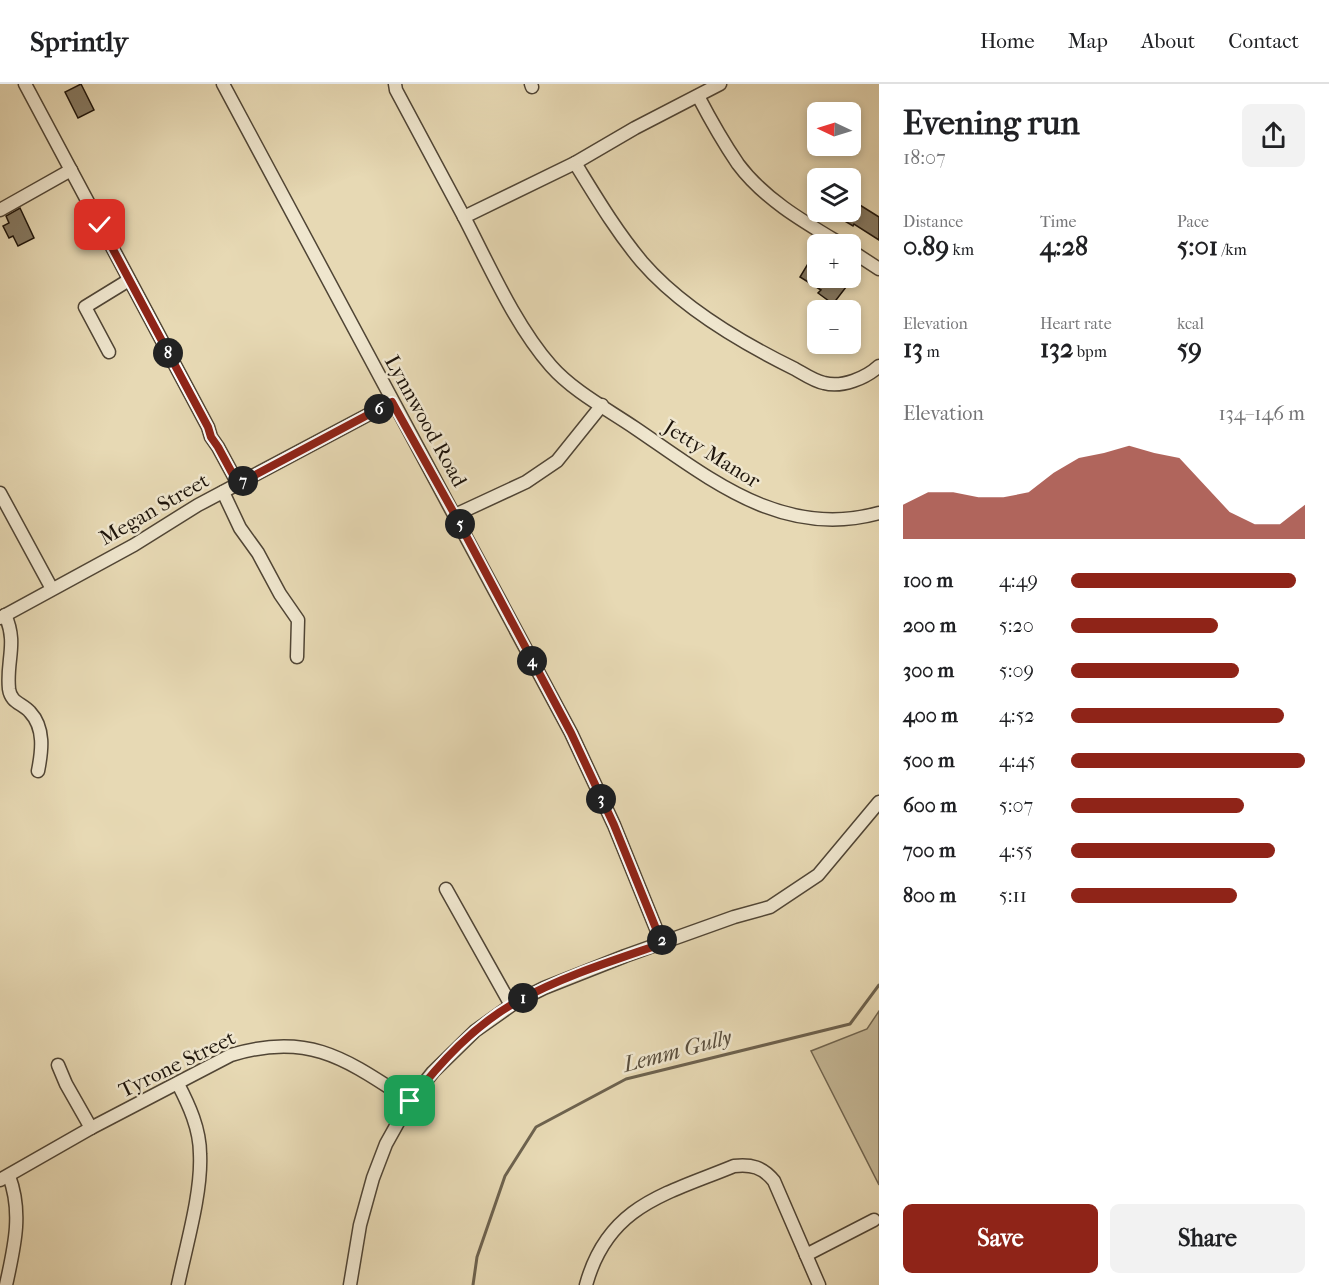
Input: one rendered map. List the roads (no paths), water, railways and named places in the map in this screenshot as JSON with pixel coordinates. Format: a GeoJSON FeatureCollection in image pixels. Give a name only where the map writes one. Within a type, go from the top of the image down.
{"type":"FeatureCollection","features":[{"type":"Feature","properties":{"kind":"street"},"geometry":{"type":"LineString","coordinates":[[25,84],[238,484]]}},
{"type":"Feature","properties":{"kind":"street","name":"Lynnwood Road"},"geometry":{"type":"LineString","coordinates":[[223,84],[580,752],[664,943]]}},
{"type":"Feature","properties":{"kind":"street","name":"Jetty Manor"},"geometry":{"type":"LineString","coordinates":[[395,84],[396,90],[525,331],[551,367],[574,386],[715,482],[747,500],[774,511],[802,517],[835,520],[879,513]]}},
{"type":"Feature","properties":{"kind":"street"},"geometry":{"type":"LineString","coordinates":[[464,217],[575,163],[635,128],[720,84]]}},
{"type":"Feature","properties":{"kind":"street"},"geometry":{"type":"LineString","coordinates":[[698,96],[722,140],[740,166],[759,187],[825,234]]}},
{"type":"Feature","properties":{"kind":"street"},"geometry":{"type":"LineString","coordinates":[[575,163],[605,212],[643,262],[678,297],[725,330],[774,359],[824,384],[841,384],[862,377],[879,366]]}},
{"type":"Feature","properties":{"kind":"street"},"geometry":{"type":"LineString","coordinates":[[0,210],[71,170]]}},
{"type":"Feature","properties":{"kind":"street"},"geometry":{"type":"LineString","coordinates":[[861,257],[879,269]]}},
{"type":"Feature","properties":{"kind":"street"},"geometry":{"type":"LineString","coordinates":[[109,352],[85,307],[129,280]]}},
{"type":"Feature","properties":{"kind":"street","name":"Megan Street"},"geometry":{"type":"LineString","coordinates":[[2,616],[134,545],[223,492],[392,402]]}},
{"type":"Feature","properties":{"kind":"street"},"geometry":{"type":"LineString","coordinates":[[455,515],[526,482],[557,461],[602,405]]}},
{"type":"Feature","properties":{"kind":"street"},"geometry":{"type":"LineString","coordinates":[[223,492],[240,528],[258,553],[280,594],[298,620],[297,657]]}},
{"type":"Feature","properties":{"kind":"street"},"geometry":{"type":"LineString","coordinates":[[0,493],[52,589]]}},
{"type":"Feature","properties":{"kind":"street"},"geometry":{"type":"LineString","coordinates":[[2,616],[11,628],[12,637],[9,688],[14,702],[28,710],[38,725],[42,752],[38,771]]}},
{"type":"Feature","properties":{"kind":"street"},"geometry":{"type":"LineString","coordinates":[[350,1285],[360,1225],[373,1178],[386,1144],[410,1101],[433,1072],[475,1031],[511,1005],[544,988],[773,905],[818,875],[879,802]]}},
{"type":"Feature","properties":{"kind":"street"},"geometry":{"type":"LineString","coordinates":[[446,889],[511,1005]]}},
{"type":"Feature","properties":{"kind":"street","name":"Tyrone Street"},"geometry":{"type":"LineString","coordinates":[[4,1178],[91,1128],[231,1055],[268,1046],[303,1047],[322,1051],[350,1063],[410,1101]]}},
{"type":"Feature","properties":{"kind":"street"},"geometry":{"type":"LineString","coordinates":[[58,1065],[91,1128]]}},
{"type":"Feature","properties":{"kind":"street"},"geometry":{"type":"LineString","coordinates":[[178,1084],[188,1103],[201,1151],[197,1190],[178,1285]]}},
{"type":"Feature","properties":{"kind":"street"},"geometry":{"type":"LineString","coordinates":[[586,1285],[598,1253],[618,1224],[633,1212],[648,1201],[734,1166],[746,1165],[758,1167],[768,1173],[774,1181],[819,1285]]}},
{"type":"Feature","properties":{"kind":"street"},"geometry":{"type":"LineString","coordinates":[[4,1178],[15,1191],[17,1222],[6,1285]]}},
{"type":"Feature","properties":{"kind":"street"},"geometry":{"type":"LineString","coordinates":[[806,1255],[874,1220]]}},
{"type":"Feature","properties":{"kind":"waterway","name":"Lemm Gully"},"geometry":{"type":"LineString","coordinates":[[473,1285],[477,1257],[505,1176],[536,1127],[626,1079],[850,1024],[879,985]]}}]}
